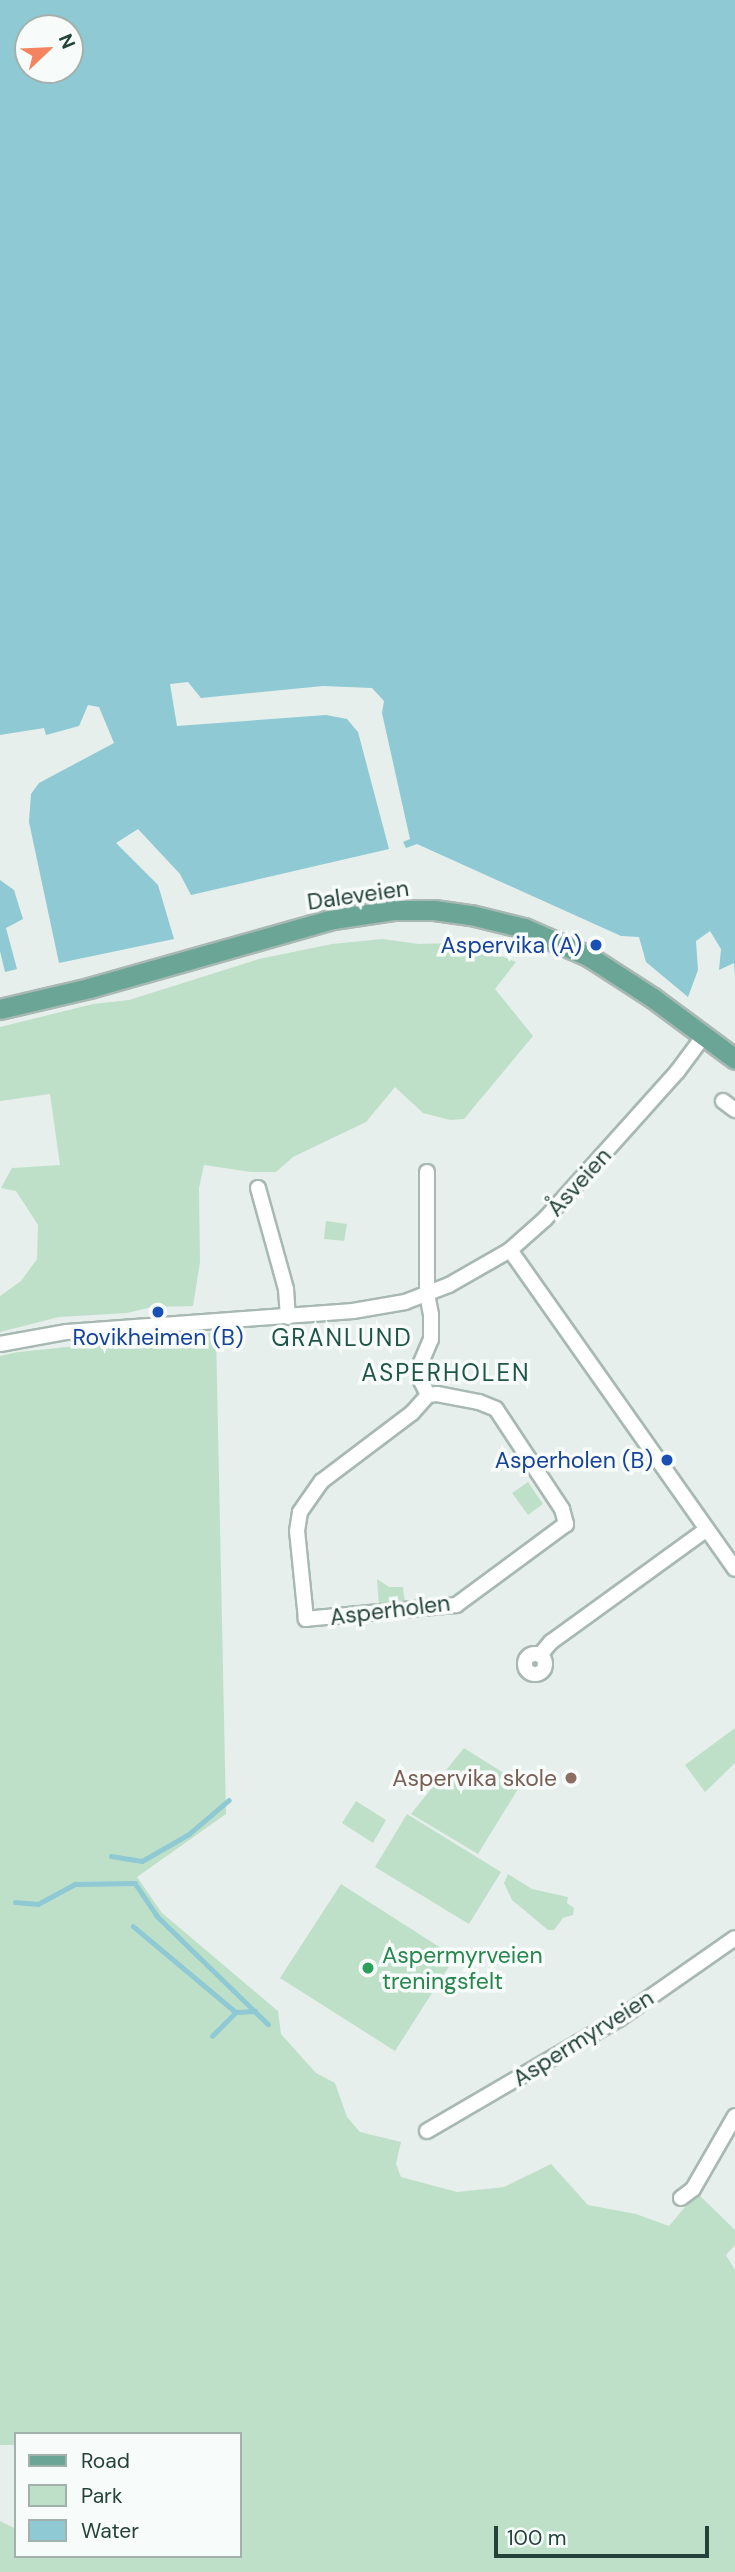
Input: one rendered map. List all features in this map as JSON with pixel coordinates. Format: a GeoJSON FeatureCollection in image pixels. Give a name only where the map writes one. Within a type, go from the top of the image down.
{"type":"FeatureCollection","features":[{"type":"Feature","properties":{"kind":"main road","name":"Daleveien"},"geometry":{"type":"LineString","coordinates":[[0,1009],[89,988],[333,919],[394,910],[434,911],[498,921],[557,941],[621,977],[735,1059]]}},
{"type":"Feature","properties":{"kind":"street","name":"Åsveien"},"geometry":{"type":"LineString","coordinates":[[0,1343],[67,1332],[378,1308],[426,1294],[468,1275],[510,1250],[578,1184],[677,1072],[703,1037]]}},
{"type":"Feature","properties":{"kind":"street"},"geometry":{"type":"LineString","coordinates":[[723,1101],[735,1110]]}},
{"type":"Feature","properties":{"kind":"street"},"geometry":{"type":"LineString","coordinates":[[427,1172],[426,1294],[431,1315],[431,1339],[421,1363],[419,1377],[428,1395]]}},
{"type":"Feature","properties":{"kind":"street"},"geometry":{"type":"LineString","coordinates":[[258,1188],[286,1289],[288,1317]]}},
{"type":"Feature","properties":{"kind":"street"},"geometry":{"type":"LineString","coordinates":[[510,1250],[735,1569]]}},
{"type":"Feature","properties":{"kind":"street","name":"Asperholen"},"geometry":{"type":"LineString","coordinates":[[428,1395],[453,1395],[496,1409],[562,1509],[566,1524],[562,1530],[456,1605],[306,1619],[297,1531],[300,1512],[322,1481],[412,1413],[428,1395]]}},
{"type":"Feature","properties":{"kind":"street"},"geometry":{"type":"LineString","coordinates":[[540,1655],[551,1642],[706,1530]]}},
{"type":"Feature","properties":{"kind":"street","name":"Aspermyrveien"},"geometry":{"type":"LineString","coordinates":[[428,2131],[619,2019],[735,1938]]}},
{"type":"Feature","properties":{"kind":"street"},"geometry":{"type":"LineString","coordinates":[[681,2198],[693,2189],[735,2116]]}},
{"type":"Feature","properties":{"kind":"green space"},"geometry":{"type":"Polygon","coordinates":[[[382,939],[419,944],[452,943],[492,952],[516,962],[495,989],[533,1036],[464,1119],[450,1120],[423,1113],[395,1087],[366,1122],[293,1157],[276,1172],[251,1172],[204,1165],[199,1188],[200,1262],[193,1306],[152,1307],[127,1313],[59,1317],[0,1332],[0,1296],[21,1281],[37,1259],[38,1225],[16,1191],[1,1188],[12,1168],[60,1165],[50,1094],[0,1101],[0,1027],[93,1004],[129,1000],[259,959],[332,944],[382,939]]]}},
{"type":"Feature","properties":{"kind":"green space"},"geometry":{"type":"Polygon","coordinates":[[[326,1221],[347,1224],[344,1241],[324,1239],[326,1221]]]}},
{"type":"Feature","properties":{"kind":"green space"},"geometry":{"type":"Polygon","coordinates":[[[216,1332],[226,1814],[137,1877],[162,1913],[278,2011],[281,2034],[316,2073],[335,2083],[347,2117],[360,2132],[401,2142],[396,2164],[401,2177],[457,2192],[504,2187],[551,2164],[588,2205],[636,2214],[669,2226],[697,2193],[735,2230],[735,2245],[726,2255],[735,2270],[735,2572],[0,2572],[0,2521],[14,2528],[14,2558],[242,2558],[242,2432],[14,2432],[14,2445],[0,2445],[0,1356],[216,1332]]]}},
{"type":"Feature","properties":{"kind":"green space"},"geometry":{"type":"Polygon","coordinates":[[[528,1482],[543,1504],[528,1515],[512,1493],[528,1482]]]}},
{"type":"Feature","properties":{"kind":"green space"},"geometry":{"type":"Polygon","coordinates":[[[377,1579],[389,1587],[403,1587],[405,1603],[379,1606],[377,1579]]]}},
{"type":"Feature","properties":{"kind":"green space"},"geometry":{"type":"Polygon","coordinates":[[[735,1728],[735,1763],[705,1792],[685,1765],[735,1728]]]}},
{"type":"Feature","properties":{"kind":"green space"},"geometry":{"type":"Polygon","coordinates":[[[464,1748],[521,1784],[478,1854],[411,1814],[464,1748]]]}},
{"type":"Feature","properties":{"kind":"green space"},"geometry":{"type":"Polygon","coordinates":[[[356,1801],[386,1820],[373,1843],[342,1823],[356,1801]]]}},
{"type":"Feature","properties":{"kind":"green space"},"geometry":{"type":"Polygon","coordinates":[[[407,1814],[501,1872],[469,1924],[375,1867],[407,1814]]]}},
{"type":"Feature","properties":{"kind":"green space"},"geometry":{"type":"Polygon","coordinates":[[[508,1874],[532,1889],[568,1897],[567,1903],[574,1908],[573,1915],[563,1918],[554,1930],[548,1930],[512,1900],[504,1883],[508,1874]]]}},
{"type":"Feature","properties":{"kind":"green space","name":"Aspermyrveien treningsfelt"},"geometry":{"type":"Polygon","coordinates":[[[341,1884],[455,1957],[395,2051],[280,1978],[341,1884]]]}},
{"type":"Feature","properties":{"kind":"water"},"geometry":{"type":"Polygon","coordinates":[[[0,0],[735,0],[735,975],[734,963],[719,970],[721,949],[710,931],[696,941],[698,970],[688,997],[646,962],[639,937],[621,936],[417,844],[406,848],[403,842],[410,839],[382,713],[384,701],[372,688],[323,686],[201,698],[188,682],[170,684],[177,726],[326,715],[347,719],[358,732],[389,849],[191,895],[180,874],[138,829],[116,843],[158,885],[174,939],[59,963],[29,822],[31,794],[39,783],[114,743],[99,707],[88,705],[79,726],[46,735],[44,728],[0,735],[0,0]]]}},
{"type":"Feature","properties":{"kind":"water"},"geometry":{"type":"Polygon","coordinates":[[[0,880],[14,890],[23,919],[6,928],[17,969],[5,972],[0,951],[0,880]]]}},
{"type":"Feature","properties":{"kind":"waterway"},"geometry":{"type":"LineString","coordinates":[[111,1856],[142,1861],[189,1834],[229,1800]]}},
{"type":"Feature","properties":{"kind":"waterway"},"geometry":{"type":"LineString","coordinates":[[15,1902],[38,1904],[75,1884],[135,1883],[157,1916],[268,2024]]}},
{"type":"Feature","properties":{"kind":"waterway"},"geometry":{"type":"LineString","coordinates":[[133,1926],[236,2012]]}},
{"type":"Feature","properties":{"kind":"waterway"},"geometry":{"type":"LineString","coordinates":[[212,2036],[236,2012],[255,2011]]}},
{"type":"Feature","properties":{"kind":"place","name":"Aspervika (A)"},"geometry":{"type":"Point","coordinates":[596,945]}},
{"type":"Feature","properties":{"kind":"place","name":"Rovikheimen (B)"},"geometry":{"type":"Point","coordinates":[158,1312]}},
{"type":"Feature","properties":{"kind":"place","name":"Asperholen (B)"},"geometry":{"type":"Point","coordinates":[667,1460]}},
{"type":"Feature","properties":{"kind":"place","name":"Aspervika skole"},"geometry":{"type":"Point","coordinates":[571,1778]}},
{"type":"Feature","properties":{"kind":"place","name":"Aspermyrveien treningsfelt"},"geometry":{"type":"Point","coordinates":[368,1968]}},
{"type":"Feature","properties":{"kind":"district","name":"GRANLUND"},"geometry":{"type":"Point","coordinates":[342,1338]}},
{"type":"Feature","properties":{"kind":"district","name":"ASPERHOLEN"},"geometry":{"type":"Point","coordinates":[446,1373]}}]}
